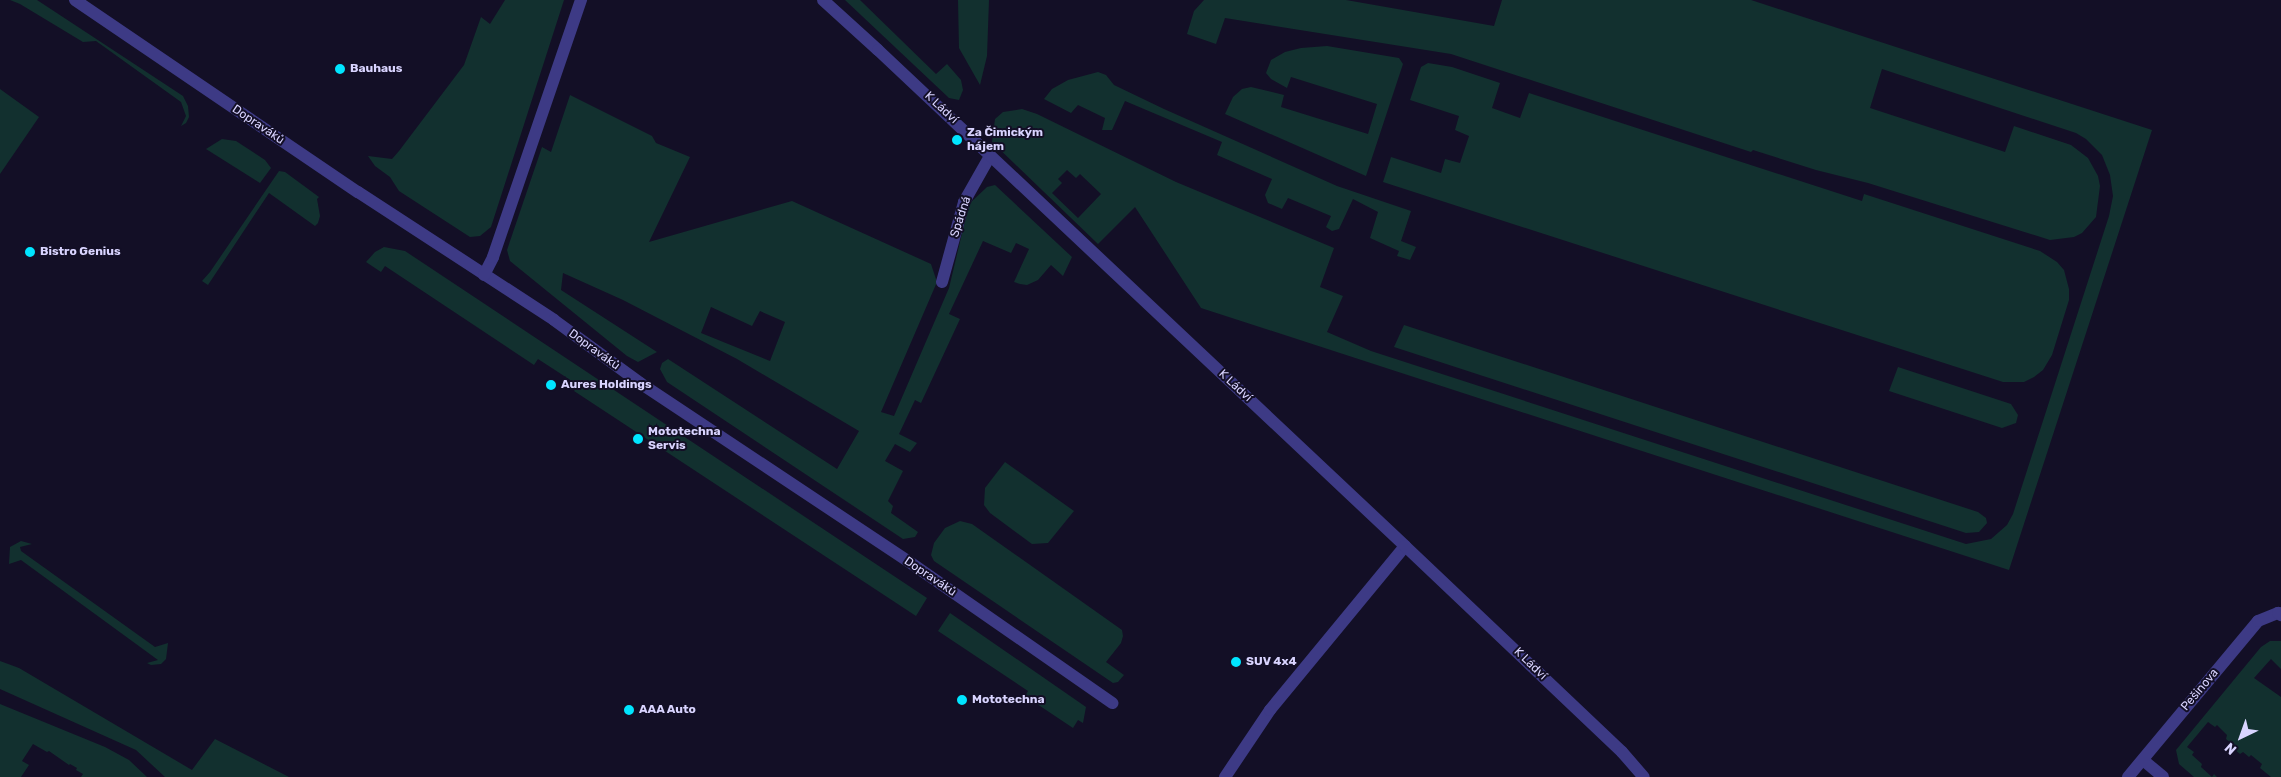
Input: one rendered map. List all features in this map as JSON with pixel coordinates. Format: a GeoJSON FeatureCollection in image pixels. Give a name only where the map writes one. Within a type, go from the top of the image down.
{"type":"FeatureCollection","features":[{"type":"Feature","properties":{"kind":"street","name":"Dopraváků"},"geometry":{"type":"LineString","coordinates":[[75,0],[554,320],[648,389],[908,561],[1112,703]]}},
{"type":"Feature","properties":{"kind":"street"},"geometry":{"type":"LineString","coordinates":[[484,275],[493,257],[582,0]]}},
{"type":"Feature","properties":{"kind":"street","name":"K Ládví"},"geometry":{"type":"LineString","coordinates":[[822,0],[1406,546],[1622,752],[1644,777]]}},
{"type":"Feature","properties":{"kind":"street","name":"Spádná"},"geometry":{"type":"LineString","coordinates":[[942,282],[964,202],[990,156]]}},
{"type":"Feature","properties":{"kind":"street"},"geometry":{"type":"LineString","coordinates":[[1225,777],[1270,710],[1406,546]]}},
{"type":"Feature","properties":{"kind":"street","name":"Pešinova"},"geometry":{"type":"LineString","coordinates":[[2128,777],[2258,621],[2280,614]]}},
{"type":"Feature","properties":{"kind":"street"},"geometry":{"type":"LineString","coordinates":[[2143,760],[2163,777]]}},
{"type":"Feature","properties":{"kind":"green space"},"geometry":{"type":"Polygon","coordinates":[[[10,0],[37,0],[183,96],[188,106],[189,117],[186,123],[181,126],[186,116],[181,102],[96,41],[83,42],[20,4],[10,0]]]}},
{"type":"Feature","properties":{"kind":"green space"},"geometry":{"type":"Polygon","coordinates":[[[505,0],[564,0],[491,227],[480,236],[470,237],[399,191],[390,177],[375,166],[368,156],[392,159],[464,65],[481,17],[490,24],[505,0]]]}},
{"type":"Feature","properties":{"kind":"green space"},"geometry":{"type":"Polygon","coordinates":[[[845,0],[860,0],[936,74],[947,64],[961,80],[963,90],[959,100],[949,98],[845,0]]]}},
{"type":"Feature","properties":{"kind":"green space"},"geometry":{"type":"Polygon","coordinates":[[[958,0],[989,0],[987,56],[980,85],[959,48],[958,0]]]}},
{"type":"Feature","properties":{"kind":"green space"},"geometry":{"type":"Polygon","coordinates":[[[1204,0],[1346,0],[1494,26],[1502,0],[1751,0],[2152,130],[2009,570],[1201,308],[1135,207],[1098,244],[992,142],[995,119],[1003,112],[1022,109],[1037,114],[1176,182],[1334,248],[1320,287],[1343,296],[1327,332],[1371,351],[1966,544],[1991,539],[2007,525],[2013,514],[2109,216],[2113,196],[2110,175],[2102,155],[2086,139],[2076,133],[1882,69],[1870,108],[2005,152],[2014,126],[2071,145],[2088,158],[2098,176],[2100,186],[2096,217],[2082,233],[2074,237],[2050,240],[1868,183],[1816,170],[1753,150],[1751,152],[1451,54],[1225,18],[1216,44],[1187,34],[1194,11],[1204,0]],[[1067,170],[1058,179],[1062,183],[1052,193],[1078,218],[1101,194],[1080,174],[1076,178],[1067,170]]]}},
{"type":"Feature","properties":{"kind":"green space"},"geometry":{"type":"Polygon","coordinates":[[[1327,46],[1399,58],[1403,64],[1366,176],[1225,114],[1233,97],[1242,89],[1251,87],[1284,95],[1281,107],[1368,134],[1377,104],[1291,77],[1287,88],[1271,79],[1266,73],[1271,60],[1285,52],[1301,48],[1327,46]]]}},
{"type":"Feature","properties":{"kind":"green space"},"geometry":{"type":"Polygon","coordinates":[[[1428,63],[1452,67],[1500,83],[1492,108],[1520,118],[1529,93],[1862,201],[1864,194],[2040,251],[2057,262],[2064,270],[2069,289],[2069,300],[2052,355],[2043,370],[2034,377],[2024,382],[2003,382],[1383,182],[1391,157],[1441,173],[1445,159],[1460,163],[1469,136],[1455,130],[1459,116],[1410,100],[1421,67],[1428,63]]]}},
{"type":"Feature","properties":{"kind":"green space"},"geometry":{"type":"Polygon","coordinates":[[[1098,72],[1106,75],[1114,85],[1164,109],[1337,186],[1411,211],[1401,241],[1416,247],[1410,260],[1397,256],[1399,251],[1370,238],[1378,212],[1353,199],[1339,229],[1332,231],[1326,227],[1331,216],[1288,198],[1282,209],[1268,203],[1265,195],[1272,179],[1217,155],[1222,142],[1125,101],[1112,130],[1102,130],[1105,118],[1078,105],[1071,113],[1044,99],[1052,89],[1068,80],[1098,72]]]}},
{"type":"Feature","properties":{"kind":"green space"},"geometry":{"type":"Polygon","coordinates":[[[0,89],[39,117],[0,174],[0,89]]]}},
{"type":"Feature","properties":{"kind":"green space"},"geometry":{"type":"Polygon","coordinates":[[[570,95],[652,136],[656,143],[690,157],[649,242],[792,201],[931,264],[937,282],[881,412],[894,416],[949,288],[969,204],[987,187],[995,185],[1072,257],[1063,276],[1051,265],[1038,280],[1027,285],[1020,284],[1014,282],[1029,249],[1016,243],[1011,253],[983,241],[949,314],[960,319],[921,403],[915,400],[899,434],[917,443],[910,452],[895,444],[885,461],[903,471],[888,501],[893,506],[891,513],[918,532],[915,537],[903,539],[667,382],[660,369],[662,363],[668,359],[837,469],[859,431],[737,359],[623,300],[563,273],[561,290],[657,352],[638,362],[627,356],[510,261],[507,250],[542,147],[551,152],[570,95]],[[711,307],[701,333],[770,361],[785,322],[760,311],[752,326],[711,307]]]}},
{"type":"Feature","properties":{"kind":"green space"},"geometry":{"type":"Polygon","coordinates":[[[222,139],[236,141],[265,160],[271,168],[260,183],[206,149],[222,139]]]}},
{"type":"Feature","properties":{"kind":"green space"},"geometry":{"type":"Polygon","coordinates":[[[279,171],[285,172],[319,197],[317,199],[320,216],[318,223],[315,226],[269,193],[208,285],[202,281],[279,171]]]}},
{"type":"Feature","properties":{"kind":"green space"},"geometry":{"type":"Polygon","coordinates":[[[384,247],[405,251],[927,598],[916,616],[574,391],[578,385],[538,359],[534,365],[385,266],[381,272],[366,262],[375,252],[384,247]]]}},
{"type":"Feature","properties":{"kind":"green space"},"geometry":{"type":"Polygon","coordinates":[[[1404,325],[1978,512],[1986,518],[1987,523],[1979,532],[1966,533],[1394,347],[1404,325]]]}},
{"type":"Feature","properties":{"kind":"green space"},"geometry":{"type":"Polygon","coordinates":[[[1898,367],[2011,404],[2018,415],[2016,423],[2002,428],[1889,391],[1898,367]]]}},
{"type":"Feature","properties":{"kind":"green space"},"geometry":{"type":"Polygon","coordinates":[[[1005,462],[1074,511],[1048,543],[1032,544],[990,513],[984,505],[985,488],[1005,462]]]}},
{"type":"Feature","properties":{"kind":"green space"},"geometry":{"type":"Polygon","coordinates":[[[960,521],[972,524],[1122,630],[1121,643],[1106,662],[1124,675],[1118,682],[1113,683],[934,561],[931,555],[934,543],[945,528],[960,521]]]}},
{"type":"Feature","properties":{"kind":"green space"},"geometry":{"type":"Polygon","coordinates":[[[21,541],[32,544],[20,547],[21,551],[155,647],[168,643],[166,659],[161,664],[151,665],[147,663],[158,660],[21,560],[9,564],[10,547],[21,541]]]}},
{"type":"Feature","properties":{"kind":"green space"},"geometry":{"type":"Polygon","coordinates":[[[950,613],[1086,707],[1083,723],[1078,720],[1073,728],[1025,696],[1028,691],[938,631],[950,613]]]}},
{"type":"Feature","properties":{"kind":"green space"},"geometry":{"type":"Polygon","coordinates":[[[2270,641],[2281,641],[2281,669],[2271,659],[2254,678],[2281,697],[2281,777],[2271,777],[2260,768],[2262,764],[2251,755],[2249,757],[2243,752],[2240,754],[2235,750],[2237,748],[2226,739],[2227,735],[2217,725],[2215,727],[2208,722],[2187,747],[2194,752],[2192,755],[2212,777],[2194,777],[2179,764],[2176,750],[2261,647],[2270,641]]]}},
{"type":"Feature","properties":{"kind":"green space"},"geometry":{"type":"Polygon","coordinates":[[[0,661],[19,668],[192,770],[215,739],[289,777],[165,777],[136,750],[0,689],[0,661]]]}},
{"type":"Feature","properties":{"kind":"green space"},"geometry":{"type":"Polygon","coordinates":[[[0,704],[105,747],[129,760],[147,777],[81,777],[83,774],[76,770],[77,768],[69,765],[49,751],[47,752],[33,744],[22,761],[29,765],[21,777],[0,777],[0,704]]]}},
{"type":"Feature","properties":{"kind":"place","name":"Bauhaus"},"geometry":{"type":"Point","coordinates":[340,69]}},
{"type":"Feature","properties":{"kind":"place","name":"Za Čimickým hájem"},"geometry":{"type":"Point","coordinates":[957,140]}},
{"type":"Feature","properties":{"kind":"place","name":"Bistro Genius"},"geometry":{"type":"Point","coordinates":[30,252]}},
{"type":"Feature","properties":{"kind":"place","name":"Aures Holdings"},"geometry":{"type":"Point","coordinates":[551,385]}},
{"type":"Feature","properties":{"kind":"place","name":"Mototechna Servis"},"geometry":{"type":"Point","coordinates":[638,439]}},
{"type":"Feature","properties":{"kind":"place","name":"SUV 4x4"},"geometry":{"type":"Point","coordinates":[1236,662]}},
{"type":"Feature","properties":{"kind":"place","name":"Mototechna"},"geometry":{"type":"Point","coordinates":[962,700]}},
{"type":"Feature","properties":{"kind":"place","name":"AAA Auto"},"geometry":{"type":"Point","coordinates":[629,710]}}]}
